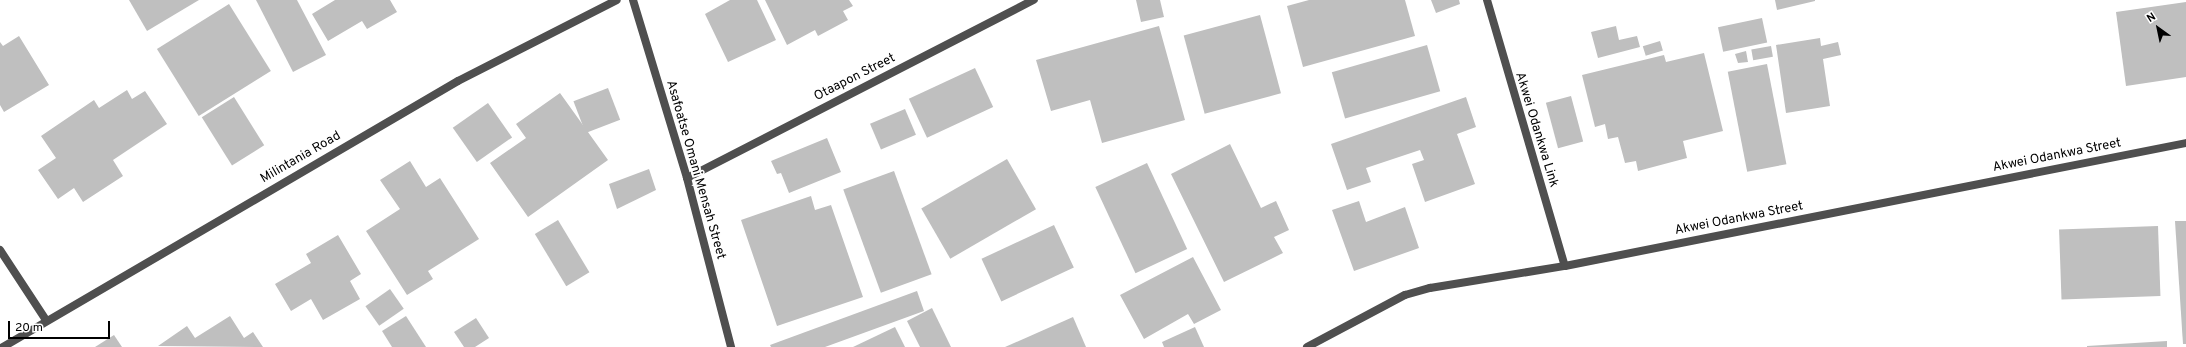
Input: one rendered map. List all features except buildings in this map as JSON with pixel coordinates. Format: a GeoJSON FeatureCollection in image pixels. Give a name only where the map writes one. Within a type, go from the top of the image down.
{"type":"FeatureCollection","features":[{"type":"Feature","properties":{"kind":"street","name":"Milintania Road"},"geometry":{"type":"LineString","coordinates":[[3,347],[46,320],[458,81],[617,0]]}},
{"type":"Feature","properties":{"kind":"street","name":"Asafoatse Omani Mensah Street"},"geometry":{"type":"LineString","coordinates":[[633,0],[687,178],[731,347]]}},
{"type":"Feature","properties":{"kind":"street","name":"Otaapon Street"},"geometry":{"type":"LineString","coordinates":[[687,178],[1034,0]]}},
{"type":"Feature","properties":{"kind":"street","name":"Akwei Odankwa Link"},"geometry":{"type":"LineString","coordinates":[[1487,0],[1565,266]]}},
{"type":"Feature","properties":{"kind":"street","name":"Akwei Odankwa Street"},"geometry":{"type":"LineString","coordinates":[[1307,347],[1405,295],[1430,288],[1565,266],[2186,143]]}},
{"type":"Feature","properties":{"kind":"street"},"geometry":{"type":"LineString","coordinates":[[0,250],[46,320]]}}]}
